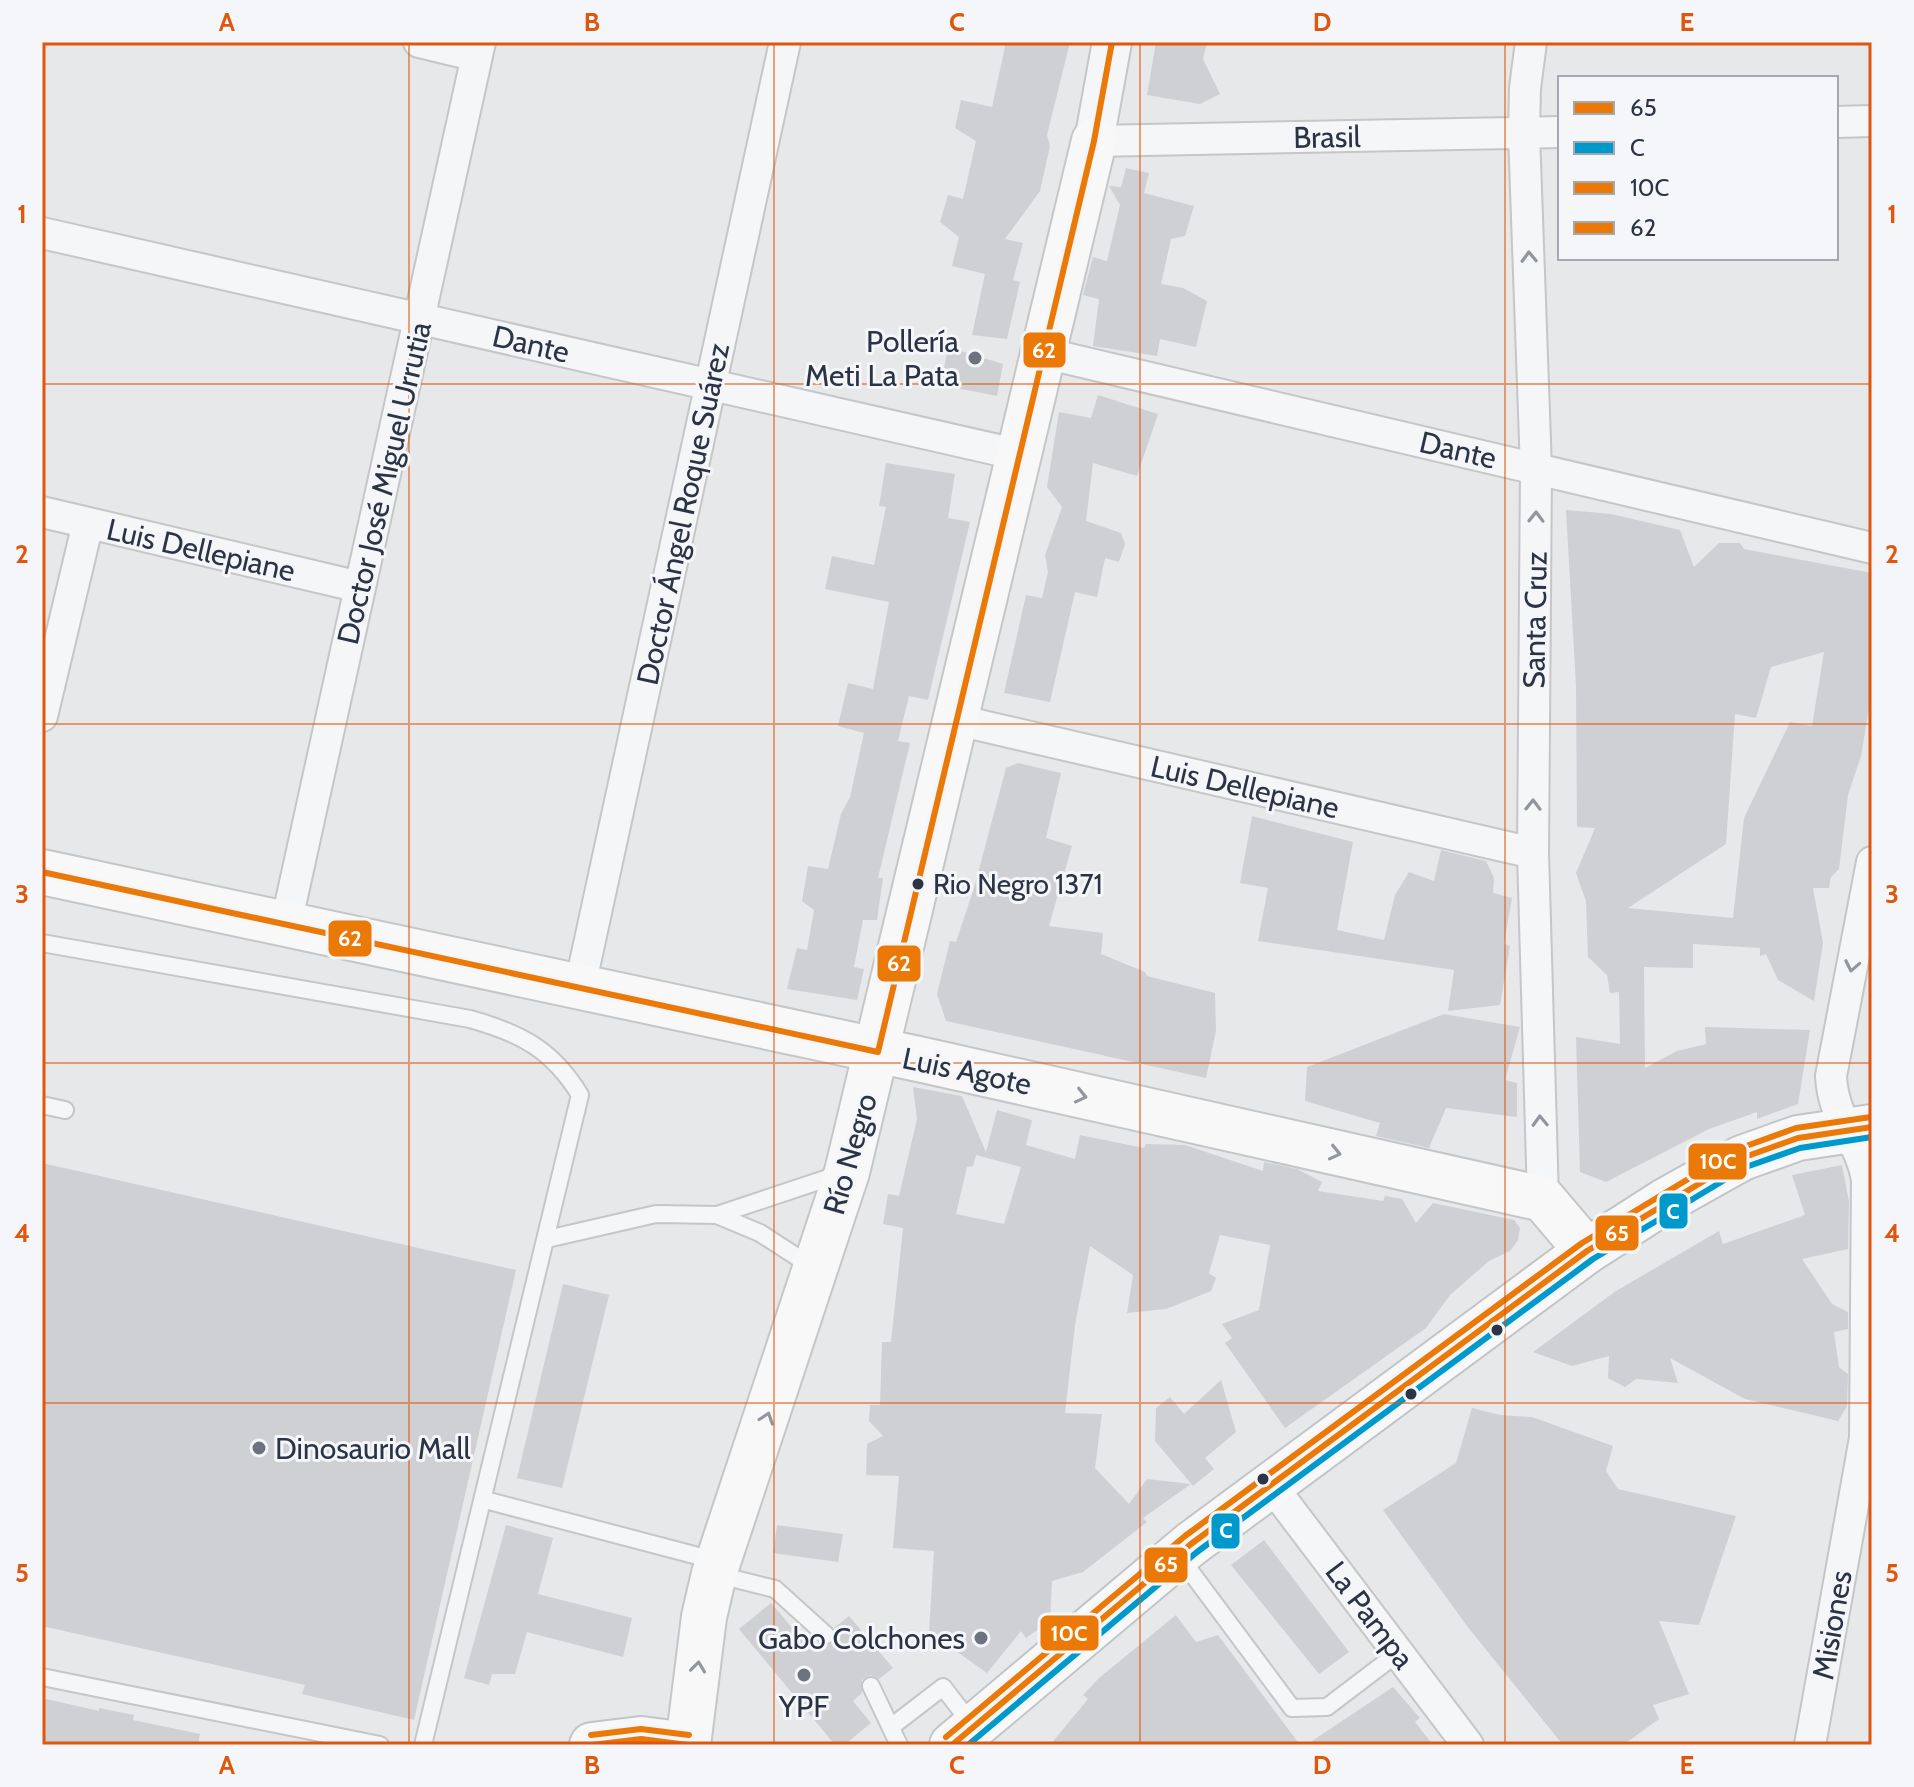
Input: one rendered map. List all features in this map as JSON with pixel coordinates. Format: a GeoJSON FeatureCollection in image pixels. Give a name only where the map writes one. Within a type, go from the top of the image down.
{"type":"FeatureCollection","features":[{"type":"Feature","properties":{"kind":"main road","name":"Río Negro"},"geometry":{"type":"LineString","coordinates":[[688,1745],[704,1617],[716,1567],[847,1172],[1094,141]]}},
{"type":"Feature","properties":{"kind":"main road","name":"Luis Agote"},"geometry":{"type":"LineString","coordinates":[[42,872],[580,986],[1543,1199]]}},
{"type":"Feature","properties":{"kind":"main road"},"geometry":{"type":"LineString","coordinates":[[967,1739],[1178,1555],[1587,1251],[1665,1201],[1742,1158],[1798,1138],[1858,1128]]}},
{"type":"Feature","properties":{"kind":"main road"},"geometry":{"type":"LineString","coordinates":[[1543,1199],[1587,1251]]}},
{"type":"Feature","properties":{"kind":"main road"},"geometry":{"type":"LineString","coordinates":[[592,1745],[641,1739],[688,1745]]}},
{"type":"Feature","properties":{"kind":"street"},"geometry":{"type":"LineString","coordinates":[[419,42],[478,49]]}},
{"type":"Feature","properties":{"kind":"street","name":"Doctor Ángel Roque Suárez"},"geometry":{"type":"LineString","coordinates":[[580,986],[785,42]]}},
{"type":"Feature","properties":{"kind":"street","name":"Río Negro"},"geometry":{"type":"LineString","coordinates":[[1094,141],[1112,42]]}},
{"type":"Feature","properties":{"kind":"street","name":"Santa Cruz"},"geometry":{"type":"LineString","coordinates":[[1531,42],[1525,88],[1524,134],[1536,469],[1533,853],[1543,1199]]}},
{"type":"Feature","properties":{"kind":"street","name":"Doctor José Miguel Urrutia"},"geometry":{"type":"LineString","coordinates":[[286,924],[478,49]]}},
{"type":"Feature","properties":{"kind":"street"},"geometry":{"type":"LineString","coordinates":[[1838,122],[1872,121]]}},
{"type":"Feature","properties":{"kind":"street","name":"Brasil"},"geometry":{"type":"LineString","coordinates":[[1094,141],[1558,132]]}},
{"type":"Feature","properties":{"kind":"street","name":"Dante"},"geometry":{"type":"LineString","coordinates":[[42,233],[1020,455]]}},
{"type":"Feature","properties":{"kind":"street","name":"Dante"},"geometry":{"type":"LineString","coordinates":[[1044,353],[1872,548]]}},
{"type":"Feature","properties":{"kind":"street","name":"Luis Dellepiane"},"geometry":{"type":"LineString","coordinates":[[42,512],[360,587]]}},
{"type":"Feature","properties":{"kind":"street"},"geometry":{"type":"LineString","coordinates":[[42,716],[88,523]]}},
{"type":"Feature","properties":{"kind":"street","name":"Luis Dellepiane"},"geometry":{"type":"LineString","coordinates":[[957,720],[1533,853]]}},
{"type":"Feature","properties":{"kind":"street"},"geometry":{"type":"LineString","coordinates":[[1858,1128],[1832,1098],[1831,1076],[1872,862]]}},
{"type":"Feature","properties":{"kind":"street","name":"Misiones"},"geometry":{"type":"LineString","coordinates":[[1810,1745],[1865,1438],[1867,1180],[1858,1128]]}},
{"type":"Feature","properties":{"kind":"street","name":"La Pampa"},"geometry":{"type":"LineString","coordinates":[[1271,1485],[1468,1745]]}},
{"type":"Feature","properties":{"kind":"lane"},"geometry":{"type":"LineString","coordinates":[[42,943],[470,1019],[513,1030],[564,1068],[580,1095],[485,1500],[423,1745]]}},
{"type":"Feature","properties":{"kind":"lane"},"geometry":{"type":"LineString","coordinates":[[42,1105],[65,1110]]}},
{"type":"Feature","properties":{"kind":"lane"},"geometry":{"type":"LineString","coordinates":[[547,1239],[656,1214],[717,1215],[847,1172]]}},
{"type":"Feature","properties":{"kind":"lane"},"geometry":{"type":"LineString","coordinates":[[717,1215],[760,1233],[816,1270]]}},
{"type":"Feature","properties":{"kind":"lane"},"geometry":{"type":"LineString","coordinates":[[485,1500],[716,1567],[775,1589],[826,1635]]}},
{"type":"Feature","properties":{"kind":"lane"},"geometry":{"type":"LineString","coordinates":[[1178,1555],[1292,1708],[1327,1707],[1398,1653]]}},
{"type":"Feature","properties":{"kind":"lane"},"geometry":{"type":"LineString","coordinates":[[42,1677],[380,1745]]}},
{"type":"Feature","properties":{"kind":"lane"},"geometry":{"type":"LineString","coordinates":[[871,1686],[899,1745]]}},
{"type":"Feature","properties":{"kind":"lane"},"geometry":{"type":"LineString","coordinates":[[891,1727],[943,1687],[967,1739]]}},
{"type":"Feature","properties":{"kind":"building"},"geometry":{"type":"Polygon","coordinates":[[[1006,42],[1070,42],[1047,135],[1050,146],[1040,191],[1005,239],[1023,243],[1013,280],[1020,282],[1007,339],[972,335],[985,274],[952,266],[959,237],[940,222],[948,195],[963,199],[976,141],[955,128],[961,100],[992,107],[1006,42]]]}},
{"type":"Feature","properties":{"kind":"building"},"geometry":{"type":"Polygon","coordinates":[[[1156,42],[1207,42],[1203,59],[1220,94],[1200,104],[1147,95],[1156,42]]]}},
{"type":"Feature","properties":{"kind":"building"},"geometry":{"type":"Polygon","coordinates":[[[1126,168],[1149,173],[1144,193],[1194,206],[1185,236],[1171,239],[1161,284],[1183,288],[1207,301],[1196,347],[1160,339],[1157,356],[1093,346],[1099,299],[1083,295],[1093,257],[1107,261],[1120,205],[1109,186],[1121,187],[1126,168]]]}},
{"type":"Feature","properties":{"kind":"building"},"geometry":{"type":"Polygon","coordinates":[[[948,347],[1003,364],[997,396],[941,385],[948,347]]]}},
{"type":"Feature","properties":{"kind":"building"},"geometry":{"type":"Polygon","coordinates":[[[1098,395],[1158,414],[1137,476],[1093,463],[1086,521],[1121,533],[1125,544],[1119,562],[1105,558],[1097,597],[1075,592],[1050,702],[1004,693],[1026,595],[1042,598],[1048,572],[1045,555],[1062,507],[1047,487],[1059,412],[1091,418],[1098,395]]]}},
{"type":"Feature","properties":{"kind":"building"},"geometry":{"type":"Polygon","coordinates":[[[886,463],[955,474],[948,518],[970,522],[928,700],[909,696],[898,741],[910,743],[878,878],[883,878],[877,920],[863,920],[854,967],[864,969],[857,1000],[787,989],[797,948],[807,950],[814,910],[802,901],[808,866],[828,869],[841,814],[850,797],[864,733],[838,726],[848,683],[873,689],[889,602],[825,589],[832,556],[874,565],[886,507],[879,506],[886,463]]]}},
{"type":"Feature","properties":{"kind":"building"},"geometry":{"type":"Polygon","coordinates":[[[1566,510],[1611,514],[1680,530],[1694,567],[1719,543],[1740,543],[1744,549],[1872,573],[1872,690],[1861,756],[1848,795],[1839,869],[1831,877],[1829,888],[1813,888],[1823,943],[1814,1001],[1778,980],[1766,954],[1760,956],[1760,948],[1693,944],[1693,968],[1644,967],[1645,1068],[1677,1051],[1706,1044],[1705,1027],[1810,1030],[1798,1104],[1757,1119],[1757,1112],[1709,1129],[1606,1182],[1580,1172],[1576,1037],[1620,1044],[1619,992],[1610,993],[1607,975],[1588,957],[1586,901],[1576,873],[1595,828],[1577,827],[1576,686],[1566,510]],[[1824,652],[1771,667],[1756,718],[1735,714],[1726,844],[1628,908],[1733,918],[1744,818],[1790,722],[1812,726],[1824,652]]]}},
{"type":"Feature","properties":{"kind":"building"},"geometry":{"type":"Polygon","coordinates":[[[1018,763],[1061,773],[1046,838],[1072,846],[1049,926],[1103,933],[1101,954],[1145,972],[1147,976],[1215,993],[1216,1031],[1206,1078],[946,1021],[937,994],[950,941],[956,942],[974,888],[1006,768],[1018,763]]]}},
{"type":"Feature","properties":{"kind":"building"},"geometry":{"type":"Polygon","coordinates":[[[1252,816],[1353,842],[1337,930],[1384,940],[1395,895],[1409,872],[1434,881],[1441,850],[1486,861],[1494,878],[1493,893],[1512,898],[1504,944],[1510,946],[1500,1005],[1448,1011],[1454,970],[1258,941],[1268,888],[1240,883],[1252,816]]]}},
{"type":"Feature","properties":{"kind":"building"},"geometry":{"type":"Polygon","coordinates":[[[1444,1014],[1520,1027],[1505,1080],[1517,1083],[1517,1117],[1446,1108],[1429,1148],[1376,1136],[1380,1123],[1305,1101],[1307,1067],[1444,1014]]]}},
{"type":"Feature","properties":{"kind":"building"},"geometry":{"type":"Polygon","coordinates":[[[913,1087],[962,1096],[986,1152],[997,1110],[1032,1120],[1026,1145],[1075,1159],[1080,1135],[1144,1148],[1146,1144],[1185,1145],[1263,1171],[1264,1162],[1297,1169],[1322,1182],[1318,1191],[1383,1201],[1385,1196],[1402,1199],[1416,1223],[1433,1203],[1514,1220],[1520,1228],[1518,1240],[1510,1251],[1489,1261],[1450,1295],[1426,1328],[1285,1428],[1225,1343],[1232,1338],[1222,1324],[1259,1310],[1270,1245],[1220,1235],[1209,1273],[1216,1278],[1211,1291],[1166,1309],[1127,1313],[1133,1275],[1090,1246],[1075,1325],[1065,1413],[1102,1414],[1095,1468],[1129,1504],[1147,1479],[1191,1484],[1143,1518],[1147,1522],[1083,1572],[1052,1581],[1050,1621],[1026,1638],[1021,1631],[987,1673],[929,1632],[934,1551],[893,1548],[899,1476],[866,1475],[867,1444],[883,1436],[869,1421],[870,1405],[880,1405],[882,1342],[891,1342],[903,1228],[883,1224],[888,1194],[899,1196],[917,1119],[913,1087]],[[976,1155],[973,1166],[967,1167],[956,1214],[1004,1224],[1021,1167],[976,1155]]]}},
{"type":"Feature","properties":{"kind":"building","name":"Dinosaurio Mall"},"geometry":{"type":"Polygon","coordinates":[[[42,1163],[516,1270],[414,1720],[302,1694],[305,1685],[42,1626],[42,1163]]]}},
{"type":"Feature","properties":{"kind":"building"},"geometry":{"type":"Polygon","coordinates":[[[1842,1165],[1849,1202],[1848,1249],[1802,1259],[1832,1304],[1848,1312],[1848,1329],[1834,1332],[1839,1367],[1848,1374],[1847,1406],[1838,1421],[1745,1399],[1670,1358],[1678,1383],[1636,1379],[1625,1387],[1608,1378],[1609,1356],[1572,1366],[1533,1352],[1616,1291],[1719,1231],[1723,1244],[1805,1215],[1792,1175],[1842,1165]]]}},
{"type":"Feature","properties":{"kind":"building"},"geometry":{"type":"Polygon","coordinates":[[[563,1284],[609,1295],[562,1488],[517,1478],[563,1284]]]}},
{"type":"Feature","properties":{"kind":"building"},"geometry":{"type":"Polygon","coordinates":[[[1221,1380],[1236,1432],[1205,1458],[1214,1469],[1193,1486],[1155,1441],[1156,1408],[1170,1397],[1184,1414],[1221,1380]]]}},
{"type":"Feature","properties":{"kind":"building"},"geometry":{"type":"Polygon","coordinates":[[[1472,1408],[1500,1415],[1532,1417],[1613,1446],[1606,1471],[1618,1489],[1736,1516],[1699,1625],[1659,1621],[1689,1694],[1653,1705],[1659,1719],[1623,1745],[1563,1745],[1467,1626],[1383,1510],[1456,1463],[1472,1408]]]}},
{"type":"Feature","properties":{"kind":"building"},"geometry":{"type":"Polygon","coordinates":[[[506,1525],[553,1538],[538,1594],[632,1618],[623,1657],[527,1632],[515,1674],[492,1674],[489,1685],[464,1678],[506,1525]]]}},
{"type":"Feature","properties":{"kind":"building"},"geometry":{"type":"Polygon","coordinates":[[[777,1525],[843,1534],[838,1562],[773,1553],[777,1525]]]}},
{"type":"Feature","properties":{"kind":"building"},"geometry":{"type":"Polygon","coordinates":[[[1264,1540],[1349,1652],[1319,1674],[1231,1565],[1264,1540]]]}},
{"type":"Feature","properties":{"kind":"building","name":"YPF"},"geometry":{"type":"Polygon","coordinates":[[[771,1603],[810,1649],[818,1642],[824,1646],[834,1643],[837,1637],[834,1628],[849,1616],[893,1668],[879,1679],[871,1675],[862,1680],[862,1693],[853,1701],[871,1723],[844,1745],[835,1745],[739,1629],[771,1603]]]}},
{"type":"Feature","properties":{"kind":"building"},"geometry":{"type":"Polygon","coordinates":[[[1176,1615],[1196,1642],[1218,1635],[1300,1745],[1050,1745],[1088,1699],[1083,1695],[1099,1678],[1176,1615]]]}},
{"type":"Feature","properties":{"kind":"building"},"geometry":{"type":"Polygon","coordinates":[[[1393,1687],[1420,1718],[1415,1722],[1433,1745],[1306,1745],[1393,1687]]]}},
{"type":"Feature","properties":{"kind":"building"},"geometry":{"type":"Polygon","coordinates":[[[42,1698],[99,1711],[99,1708],[134,1715],[133,1720],[200,1734],[198,1745],[42,1745],[42,1698]]]}},
{"type":"Feature","properties":{"kind":"transit line","name":"62"},"geometry":{"type":"LineString","coordinates":[[42,872],[878,1052],[1094,141],[1112,42]]}},
{"type":"Feature","properties":{"kind":"transit line","name":"10C"},"geometry":{"type":"LineString","coordinates":[[946,1737],[1185,1536],[1582,1243],[1738,1149],[1796,1128],[1871,1117]]}},
{"type":"Feature","properties":{"kind":"transit line","name":"65"},"geometry":{"type":"LineString","coordinates":[[952,1745],[1191,1544],[1587,1251],[1742,1158],[1798,1138],[1872,1127]]}},
{"type":"Feature","properties":{"kind":"transit line","name":"C"},"geometry":{"type":"LineString","coordinates":[[968,1745],[1197,1552],[1593,1259],[1746,1167],[1800,1148],[1872,1137]]}},
{"type":"Feature","properties":{"kind":"transit line","name":"10C"},"geometry":{"type":"LineString","coordinates":[[591,1735],[641,1729],[689,1735]]}},
{"type":"Feature","properties":{"kind":"transit line","name":"65"},"geometry":{"type":"LineString","coordinates":[[592,1745],[641,1739],[688,1745]]}},
{"type":"Feature","properties":{"kind":"place","name":"Pollería Meti La Pata"},"geometry":{"type":"Point","coordinates":[975,358]}},
{"type":"Feature","properties":{"kind":"place","name":"Rio Negro 1371"},"geometry":{"type":"Point","coordinates":[918,884]}},
{"type":"Feature","properties":{"kind":"place","name":"Dinosaurio Mall"},"geometry":{"type":"Point","coordinates":[259,1448]}},
{"type":"Feature","properties":{"kind":"place","name":"Gabo Colchones"},"geometry":{"type":"Point","coordinates":[981,1638]}},
{"type":"Feature","properties":{"kind":"place","name":"YPF"},"geometry":{"type":"Point","coordinates":[804,1675]}}]}
